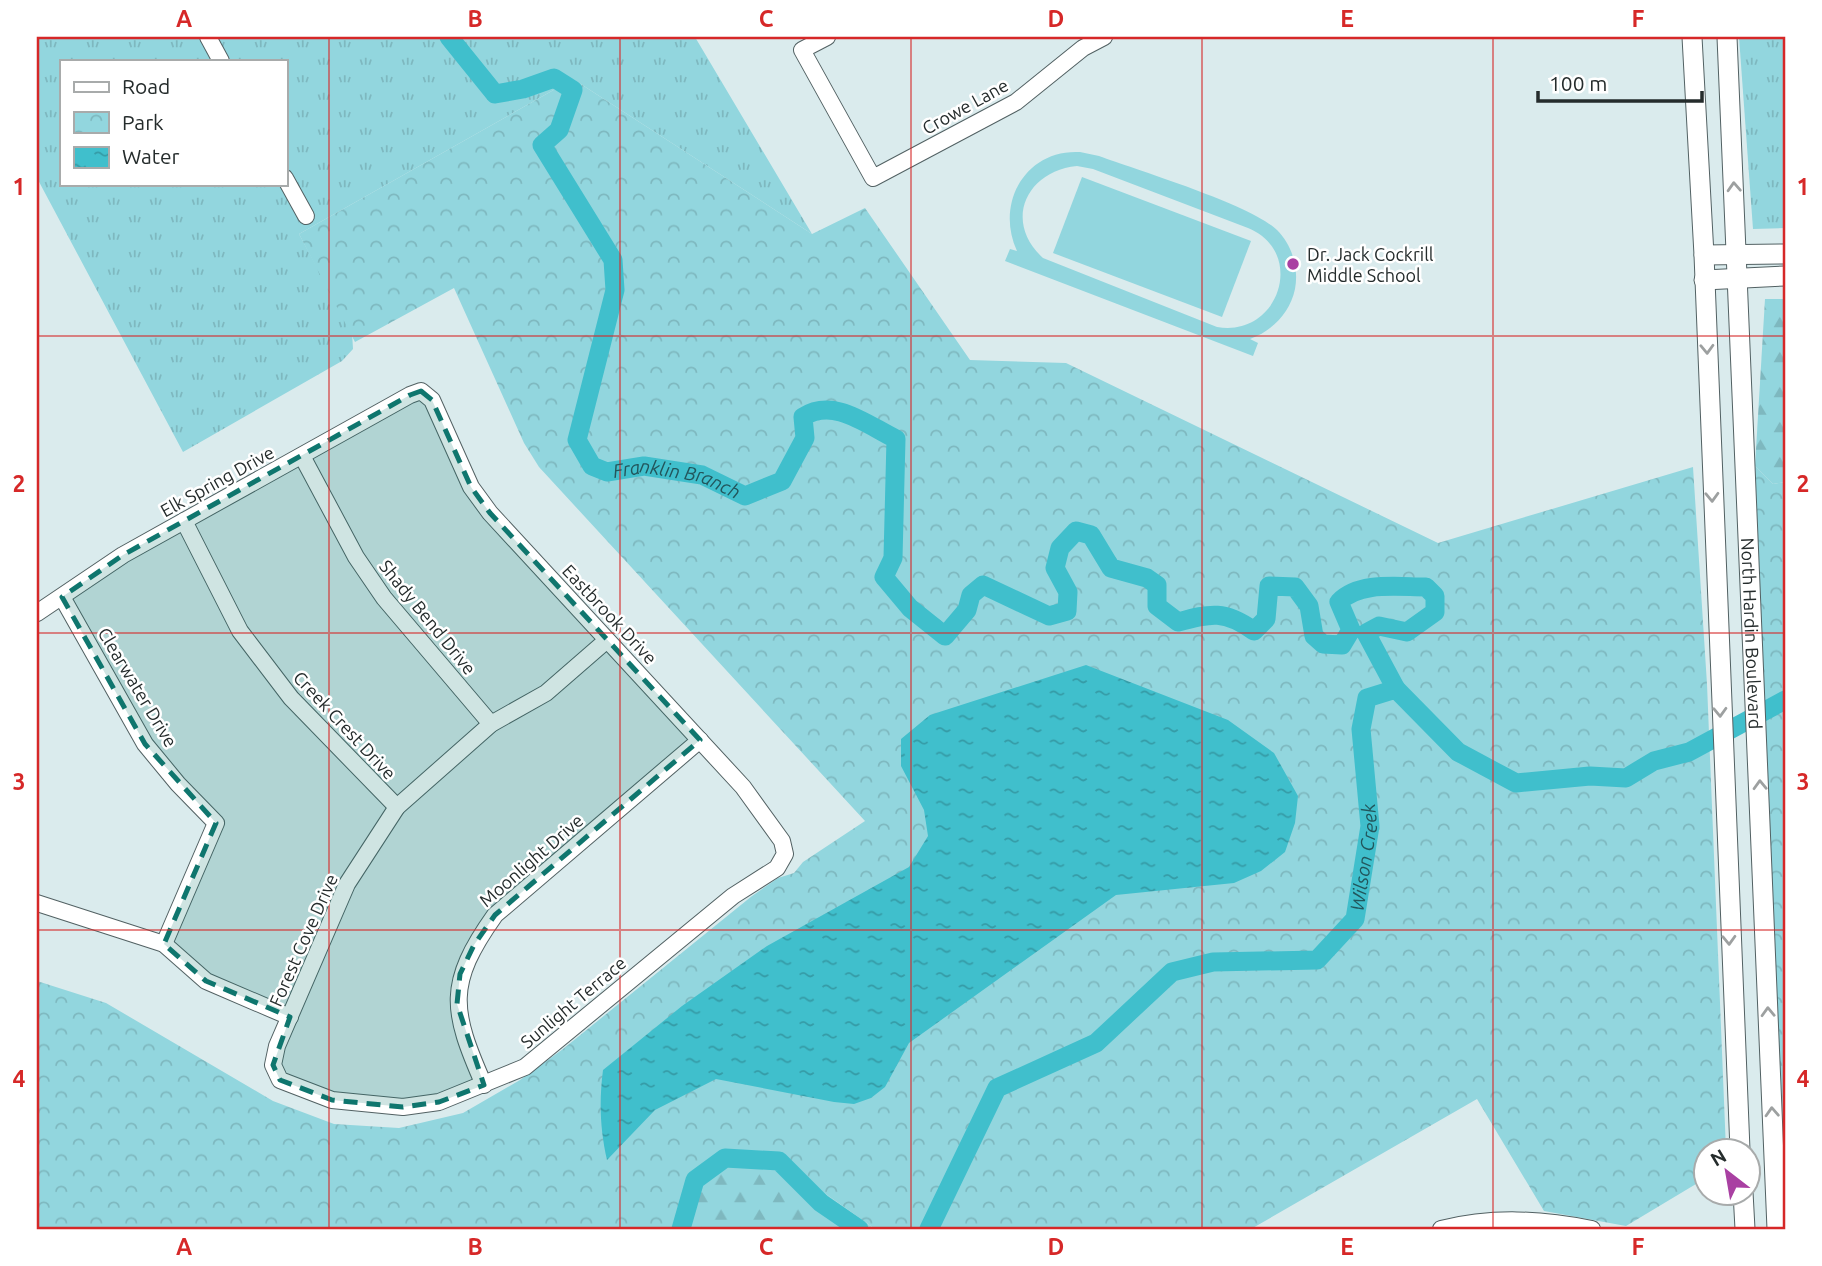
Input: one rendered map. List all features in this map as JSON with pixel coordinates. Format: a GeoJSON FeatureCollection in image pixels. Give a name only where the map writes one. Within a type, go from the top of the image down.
{"type":"FeatureCollection","features":[{"type":"Feature","properties":{"kind":"main road","name":"North Hardin Boulevard"},"geometry":{"type":"LineString","coordinates":[[1692,37],[1704,255],[1717,644],[1739,1136]]}},
{"type":"Feature","properties":{"kind":"main road","name":"North Hardin Boulevard"},"geometry":{"type":"LineString","coordinates":[[1727,37],[1777,1229]]}},
{"type":"Feature","properties":{"kind":"main road"},"geometry":{"type":"LineString","coordinates":[[1704,255],[1785,254]]}},
{"type":"Feature","properties":{"kind":"main road"},"geometry":{"type":"LineString","coordinates":[[1704,280],[1785,276]]}},
{"type":"Feature","properties":{"kind":"main road"},"geometry":{"type":"LineString","coordinates":[[1744,1206],[1745,1229]]}},
{"type":"Feature","properties":{"kind":"street"},"geometry":{"type":"LineString","coordinates":[[208,37],[220,60]]}},
{"type":"Feature","properties":{"kind":"street","name":"Crowe Lane"},"geometry":{"type":"LineString","coordinates":[[827,37],[802,50],[873,178],[1016,102],[1083,48],[1104,37]]}},
{"type":"Feature","properties":{"kind":"street"},"geometry":{"type":"LineString","coordinates":[[287,182],[306,216]]}},
{"type":"Feature","properties":{"kind":"street","name":"Elk Spring Drive"},"geometry":{"type":"LineString","coordinates":[[37,613],[123,555],[421,391]]}},
{"type":"Feature","properties":{"kind":"street","name":"Eastbrook Drive"},"geometry":{"type":"LineString","coordinates":[[421,391],[432,400],[471,487],[490,513],[743,787],[782,841],[785,854]]}},
{"type":"Feature","properties":{"kind":"street","name":"Shady Bend Drive"},"geometry":{"type":"LineString","coordinates":[[302,456],[356,557],[384,598],[491,724]]}},
{"type":"Feature","properties":{"kind":"street","name":"Creek Crest Drive"},"geometry":{"type":"LineString","coordinates":[[184,521],[240,631],[254,650],[291,698],[397,807]]}},
{"type":"Feature","properties":{"kind":"street","name":"Clearwater Drive"},"geometry":{"type":"LineString","coordinates":[[62,597],[145,744],[178,784],[216,823],[163,944]]}},
{"type":"Feature","properties":{"kind":"street","name":"Forest Cove Drive"},"geometry":{"type":"LineString","coordinates":[[275,1073],[273,1065],[277,1046],[346,884],[397,807],[491,724],[546,693],[607,640]]}},
{"type":"Feature","properties":{"kind":"street","name":"Moonlight Drive"},"geometry":{"type":"LineString","coordinates":[[484,1085],[461,1028],[457,1004],[460,974],[474,945],[495,915],[700,740]]}},
{"type":"Feature","properties":{"kind":"street","name":"Sunlight Terrace"},"geometry":{"type":"LineString","coordinates":[[275,1073],[280,1080],[332,1100],[403,1107],[439,1102],[484,1085],[525,1067],[733,896],[777,868],[785,854]]}},
{"type":"Feature","properties":{"kind":"street"},"geometry":{"type":"LineString","coordinates":[[37,903],[163,944],[206,981],[290,1017]]}},
{"type":"Feature","properties":{"kind":"street"},"geometry":{"type":"LineString","coordinates":[[1441,1229],[1512,1219],[1592,1229]]}},
{"type":"Feature","properties":{"kind":"highlighted area"},"geometry":{"type":"Polygon","coordinates":[[[421,391],[432,400],[471,487],[490,513],[700,740],[495,915],[474,945],[460,974],[457,1004],[484,1085],[439,1102],[403,1107],[332,1100],[280,1080],[273,1065],[290,1017],[206,981],[164,944],[216,823],[145,744],[62,597],[123,555],[410,395],[421,391]]]}},
{"type":"Feature","properties":{"kind":"green space"},"geometry":{"type":"Polygon","coordinates":[[[37,37],[695,37],[812,234],[573,79],[299,234],[352,332],[353,349],[342,361],[183,452],[37,178],[37,37]]]}},
{"type":"Feature","properties":{"kind":"green space"},"geometry":{"type":"Polygon","coordinates":[[[1739,37],[1785,37],[1785,228],[1753,229],[1739,37]]]}},
{"type":"Feature","properties":{"kind":"green space"},"geometry":{"type":"Polygon","coordinates":[[[573,79],[812,234],[865,208],[970,360],[1066,363],[1438,543],[1693,467],[1707,684],[1725,1136],[1692,1136],[1692,1186],[1626,1226],[1544,1211],[1477,1099],[1251,1229],[875,1229],[792,1170],[711,1159],[678,1229],[37,1229],[37,981],[106,1003],[273,1101],[334,1124],[399,1128],[463,1113],[520,1080],[563,1049],[752,896],[778,878],[794,873],[803,862],[865,821],[539,467],[524,443],[454,288],[355,342],[299,234],[573,79]]]}},
{"type":"Feature","properties":{"kind":"green space"},"geometry":{"type":"Polygon","coordinates":[[[1080,152],[1099,156],[1165,179],[1220,199],[1264,220],[1277,230],[1293,257],[1295,289],[1289,306],[1279,320],[1250,339],[1258,343],[1253,356],[1005,261],[1010,249],[1017,251],[1011,233],[1010,215],[1013,198],[1020,183],[1030,170],[1061,153],[1080,152]],[[1077,166],[1059,170],[1045,177],[1033,188],[1026,200],[1024,229],[1031,244],[1043,258],[1217,327],[1239,327],[1256,320],[1270,307],[1278,291],[1280,273],[1277,255],[1266,240],[1248,228],[1093,169],[1077,166]]]}},
{"type":"Feature","properties":{"kind":"green space"},"geometry":{"type":"Polygon","coordinates":[[[1082,177],[1251,241],[1222,317],[1053,253],[1082,177]]]}},
{"type":"Feature","properties":{"kind":"green space"},"geometry":{"type":"Polygon","coordinates":[[[1765,299],[1785,299],[1785,482],[1773,484],[1755,466],[1765,299]]]}},
{"type":"Feature","properties":{"kind":"green space"},"geometry":{"type":"Polygon","coordinates":[[[1755,466],[1773,484],[1785,482],[1785,1197],[1755,466]]]}},
{"type":"Feature","properties":{"kind":"green space"},"geometry":{"type":"Polygon","coordinates":[[[711,1159],[792,1170],[875,1229],[678,1229],[711,1159]]]}},
{"type":"Feature","properties":{"kind":"water"},"geometry":{"type":"Polygon","coordinates":[[[1086,665],[1228,720],[1274,753],[1298,796],[1295,823],[1285,852],[1261,871],[1234,883],[1116,895],[909,1043],[885,1087],[871,1098],[854,1104],[834,1102],[716,1079],[655,1110],[607,1160],[601,1115],[603,1070],[682,1006],[767,946],[909,867],[928,836],[924,810],[901,766],[901,739],[930,715],[1086,665]]]}},
{"type":"Feature","properties":{"kind":"waterway","name":"Franklin Branch"},"geometry":{"type":"LineString","coordinates":[[449,37],[495,94],[523,89],[554,78],[573,90],[559,130],[542,145],[613,260],[615,290],[577,440],[592,466],[607,472],[644,466],[702,475],[745,496],[782,481],[805,438],[803,417],[815,412],[838,411],[896,439],[893,558],[884,577],[910,608],[945,636],[967,610],[971,595],[983,585],[1049,616],[1067,611],[1068,592],[1055,568],[1060,548],[1076,531],[1091,535],[1111,568],[1147,578],[1157,585],[1157,606],[1178,622],[1218,615],[1235,619],[1254,631],[1266,619],[1269,586],[1295,587],[1309,606],[1314,636],[1323,644],[1342,645],[1351,630],[1339,602],[1347,595],[1368,588],[1426,587],[1435,596],[1435,612],[1407,632],[1379,626],[1366,633],[1396,689]]}},
{"type":"Feature","properties":{"kind":"waterway","name":"Wilson Creek"},"geometry":{"type":"LineString","coordinates":[[929,1229],[997,1088],[1096,1043],[1172,972],[1213,962],[1317,960],[1355,919],[1370,826],[1361,729],[1367,698],[1396,689],[1458,752],[1516,783],[1590,776],[1626,778],[1654,761],[1689,752],[1785,700]]}},
{"type":"Feature","properties":{"kind":"waterway","name":"Wilson Creek"},"geometry":{"type":"LineString","coordinates":[[681,1229],[695,1180],[725,1158],[779,1161],[821,1203],[859,1229]]}},
{"type":"Feature","properties":{"kind":"place","name":"Dr. Jack Cockrill Middle School"},"geometry":{"type":"Point","coordinates":[1293,264]}}]}
